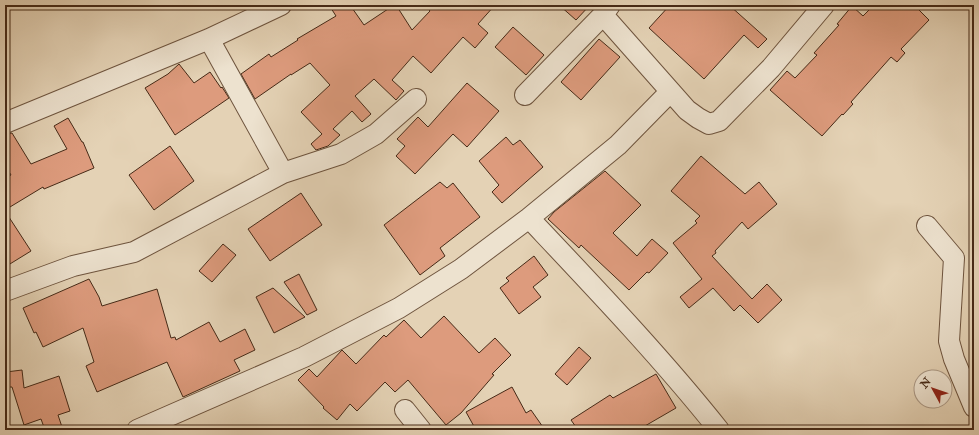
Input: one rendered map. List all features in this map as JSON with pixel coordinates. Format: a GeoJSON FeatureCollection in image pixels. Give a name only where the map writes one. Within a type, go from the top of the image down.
{"type":"FeatureCollection","features":[{"type":"Feature","properties":{"kind":"street"},"geometry":{"type":"LineString","coordinates":[[5,123],[209,39],[281,5]]}},
{"type":"Feature","properties":{"kind":"street"},"geometry":{"type":"LineString","coordinates":[[525,95],[607,10],[670,92],[687,110],[709,124],[719,121],[771,68],[824,5]]}},
{"type":"Feature","properties":{"kind":"street"},"geometry":{"type":"LineString","coordinates":[[209,39],[283,173]]}},
{"type":"Feature","properties":{"kind":"street"},"geometry":{"type":"LineString","coordinates":[[137,430],[304,357],[399,308],[461,269],[529,218],[618,145],[670,92]]}},
{"type":"Feature","properties":{"kind":"street"},"geometry":{"type":"LineString","coordinates":[[5,291],[73,266],[134,252],[283,173],[341,154],[376,134],[416,99]]}},
{"type":"Feature","properties":{"kind":"street"},"geometry":{"type":"LineString","coordinates":[[529,218],[624,321],[700,406],[719,430]]}},
{"type":"Feature","properties":{"kind":"street"},"geometry":{"type":"LineString","coordinates":[[927,226],[954,258],[949,341],[954,359],[974,407]]}},
{"type":"Feature","properties":{"kind":"street"},"geometry":{"type":"LineString","coordinates":[[405,410],[421,430]]}},
{"type":"Feature","properties":{"kind":"building"},"geometry":{"type":"Polygon","coordinates":[[[329,5],[350,5],[364,25],[396,5],[412,30],[430,11],[425,5],[495,5],[478,24],[488,33],[475,48],[463,37],[431,73],[413,56],[392,80],[404,91],[396,100],[374,79],[355,96],[371,114],[362,122],[352,111],[333,129],[340,135],[328,146],[316,150],[311,144],[322,134],[301,112],[330,85],[310,63],[291,74],[255,99],[241,74],[269,54],[271,57],[298,40],[297,39],[336,16],[329,5]]]}},
{"type":"Feature","properties":{"kind":"building"},"geometry":{"type":"Polygon","coordinates":[[[559,5],[590,5],[576,20],[559,5]]]}},
{"type":"Feature","properties":{"kind":"building"},"geometry":{"type":"Polygon","coordinates":[[[670,5],[729,5],[767,39],[758,48],[744,35],[704,79],[649,28],[670,5]]]}},
{"type":"Feature","properties":{"kind":"building"},"geometry":{"type":"Polygon","coordinates":[[[874,5],[914,5],[929,20],[901,49],[905,53],[897,62],[891,57],[851,102],[853,104],[822,136],[770,90],[787,71],[795,78],[817,55],[814,53],[839,25],[837,24],[852,6],[863,16],[874,5]]]}},
{"type":"Feature","properties":{"kind":"building"},"geometry":{"type":"Polygon","coordinates":[[[513,27],[544,55],[526,75],[495,47],[513,27]]]}},
{"type":"Feature","properties":{"kind":"building"},"geometry":{"type":"Polygon","coordinates":[[[599,39],[620,57],[581,100],[561,82],[599,39]]]}},
{"type":"Feature","properties":{"kind":"building"},"geometry":{"type":"Polygon","coordinates":[[[179,64],[194,83],[210,72],[229,98],[175,135],[145,88],[168,74],[179,64]]]}},
{"type":"Feature","properties":{"kind":"building"},"geometry":{"type":"Polygon","coordinates":[[[467,83],[499,111],[467,147],[453,134],[415,174],[396,156],[405,146],[397,139],[418,117],[428,127],[467,83]]]}},
{"type":"Feature","properties":{"kind":"building"},"geometry":{"type":"Polygon","coordinates":[[[68,118],[83,142],[94,168],[44,189],[43,187],[5,210],[5,178],[11,175],[5,165],[5,134],[12,133],[31,164],[67,149],[54,126],[68,118]]]}},
{"type":"Feature","properties":{"kind":"building"},"geometry":{"type":"Polygon","coordinates":[[[506,137],[513,145],[520,140],[543,167],[502,203],[492,192],[499,185],[479,161],[506,137]]]}},
{"type":"Feature","properties":{"kind":"building"},"geometry":{"type":"Polygon","coordinates":[[[170,146],[194,181],[154,210],[129,175],[170,146]]]}},
{"type":"Feature","properties":{"kind":"building"},"geometry":{"type":"Polygon","coordinates":[[[701,156],[745,194],[759,182],[777,204],[748,229],[742,222],[712,256],[752,299],[767,284],[782,300],[758,323],[740,305],[734,311],[713,288],[689,308],[680,297],[702,279],[673,243],[697,223],[695,221],[700,216],[671,191],[701,156]]]}},
{"type":"Feature","properties":{"kind":"building"},"geometry":{"type":"Polygon","coordinates":[[[605,171],[641,205],[613,233],[637,256],[652,239],[668,253],[649,273],[647,272],[629,290],[581,245],[579,248],[548,219],[554,212],[605,171]]]}},
{"type":"Feature","properties":{"kind":"building"},"geometry":{"type":"Polygon","coordinates":[[[440,182],[447,188],[453,183],[480,217],[440,248],[445,256],[420,275],[384,225],[440,182]]]}},
{"type":"Feature","properties":{"kind":"building"},"geometry":{"type":"Polygon","coordinates":[[[301,193],[322,225],[270,261],[248,229],[301,193]]]}},
{"type":"Feature","properties":{"kind":"building"},"geometry":{"type":"Polygon","coordinates":[[[5,211],[31,251],[5,267],[5,211]]]}},
{"type":"Feature","properties":{"kind":"building"},"geometry":{"type":"Polygon","coordinates":[[[223,244],[236,255],[212,282],[199,271],[223,244]]]}},
{"type":"Feature","properties":{"kind":"building"},"geometry":{"type":"Polygon","coordinates":[[[534,256],[548,275],[533,287],[541,297],[519,314],[500,288],[509,281],[506,278],[534,256]]]}},
{"type":"Feature","properties":{"kind":"building"},"geometry":{"type":"Polygon","coordinates":[[[299,274],[317,310],[307,315],[284,282],[299,274]]]}},
{"type":"Feature","properties":{"kind":"building"},"geometry":{"type":"Polygon","coordinates":[[[89,279],[99,297],[102,306],[157,289],[171,338],[175,337],[176,340],[209,322],[220,342],[245,329],[255,350],[234,360],[240,371],[183,397],[167,362],[97,392],[86,366],[94,362],[83,328],[43,347],[36,332],[34,333],[23,308],[89,279]]]}},
{"type":"Feature","properties":{"kind":"building"},"geometry":{"type":"Polygon","coordinates":[[[273,288],[305,317],[274,333],[256,297],[273,288]]]}},
{"type":"Feature","properties":{"kind":"building"},"geometry":{"type":"Polygon","coordinates":[[[444,316],[479,353],[495,338],[511,355],[492,374],[494,375],[461,413],[446,425],[408,380],[395,392],[385,382],[357,411],[350,404],[337,420],[323,408],[324,407],[298,380],[309,369],[317,377],[342,350],[356,364],[384,335],[386,337],[404,320],[421,338],[444,316]]]}},
{"type":"Feature","properties":{"kind":"building"},"geometry":{"type":"Polygon","coordinates":[[[579,347],[591,358],[567,385],[555,374],[579,347]]]}},
{"type":"Feature","properties":{"kind":"building"},"geometry":{"type":"Polygon","coordinates":[[[22,370],[24,388],[59,376],[70,411],[58,415],[63,430],[45,430],[41,419],[24,425],[12,387],[8,387],[6,372],[22,370]]]}},
{"type":"Feature","properties":{"kind":"building"},"geometry":{"type":"Polygon","coordinates":[[[656,374],[676,408],[638,430],[578,430],[571,420],[610,395],[613,398],[656,374]]]}},
{"type":"Feature","properties":{"kind":"building"},"geometry":{"type":"Polygon","coordinates":[[[512,387],[526,413],[531,410],[545,430],[476,430],[466,412],[512,387]]]}}]}
